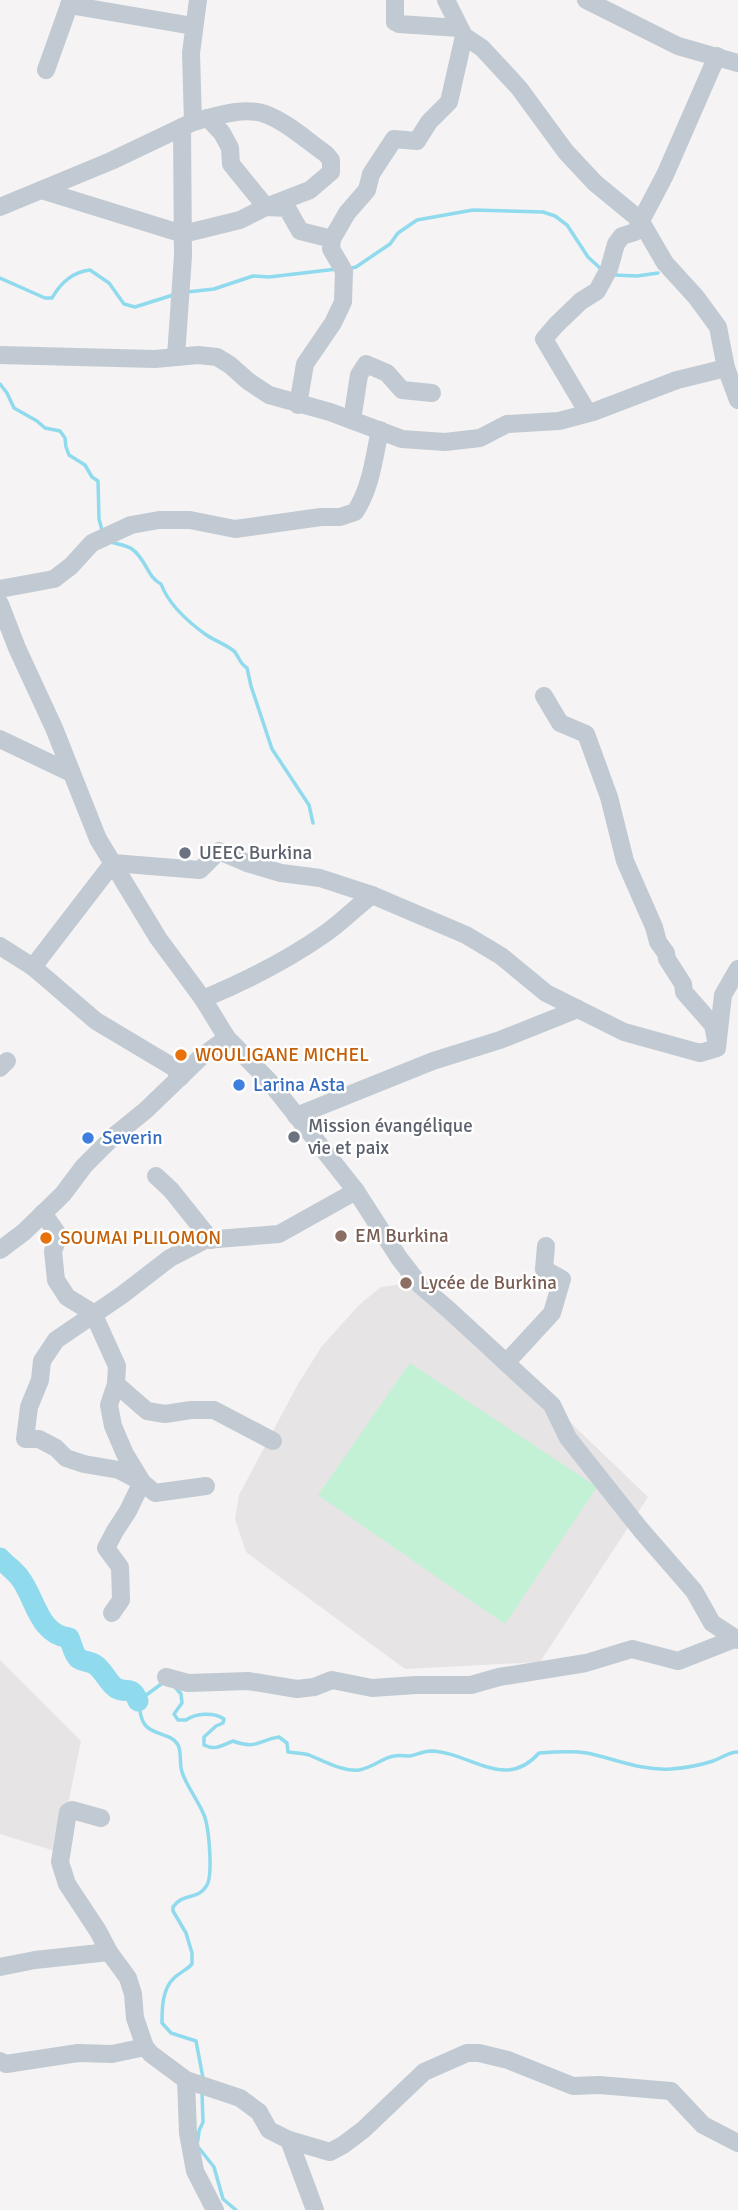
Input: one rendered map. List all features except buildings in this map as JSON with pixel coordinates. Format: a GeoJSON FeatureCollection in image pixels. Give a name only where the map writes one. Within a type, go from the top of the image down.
{"type":"FeatureCollection","features":[{"type":"Feature","properties":{"kind":"street"},"geometry":{"type":"LineString","coordinates":[[176,356],[183,234],[194,123],[191,53],[198,0]]}},
{"type":"Feature","properties":{"kind":"street"},"geometry":{"type":"LineString","coordinates":[[395,0],[395,22],[399,24],[461,32]]}},
{"type":"Feature","properties":{"kind":"street"},"geometry":{"type":"LineString","coordinates":[[446,0],[461,32],[482,48],[519,88],[566,152],[595,183],[640,220],[665,263],[696,297],[718,327],[726,368],[738,400]]}},
{"type":"Feature","properties":{"kind":"street"},"geometry":{"type":"LineString","coordinates":[[586,0],[678,46],[738,63]]}},
{"type":"Feature","properties":{"kind":"street"},"geometry":{"type":"LineString","coordinates":[[46,70],[70,3],[193,26]]}},
{"type":"Feature","properties":{"kind":"street"},"geometry":{"type":"LineString","coordinates":[[298,405],[305,364],[333,323],[343,302],[344,271],[331,249],[332,239],[346,213],[367,190],[371,174],[394,139],[417,141],[429,122],[449,102],[461,32]]}},
{"type":"Feature","properties":{"kind":"street"},"geometry":{"type":"LineString","coordinates":[[588,413],[544,339],[573,309],[597,291],[609,269],[616,244],[622,236],[635,232],[665,175],[718,57]]}},
{"type":"Feature","properties":{"kind":"street"},"geometry":{"type":"LineString","coordinates":[[0,207],[194,123],[250,111],[264,113],[283,123],[331,160],[331,172],[310,190],[240,220],[183,234],[41,190]]}},
{"type":"Feature","properties":{"kind":"street"},"geometry":{"type":"LineString","coordinates":[[194,123],[222,133],[230,148],[232,164],[266,207],[286,208],[300,231],[332,239]]}},
{"type":"Feature","properties":{"kind":"street"},"geometry":{"type":"LineString","coordinates":[[0,355],[155,359],[198,355],[217,357],[268,395],[330,412],[402,439],[445,442],[480,438],[506,424],[559,421],[677,380],[726,368]]}},
{"type":"Feature","properties":{"kind":"street"},"geometry":{"type":"LineString","coordinates":[[352,420],[359,374],[366,363],[387,373],[402,390],[432,393]]}},
{"type":"Feature","properties":{"kind":"street"},"geometry":{"type":"LineString","coordinates":[[0,589],[54,579],[71,566],[92,543],[131,525],[159,520],[190,520],[235,529],[321,517],[340,517],[355,512],[363,501],[368,486],[380,430]]}},
{"type":"Feature","properties":{"kind":"street"},"geometry":{"type":"LineString","coordinates":[[0,604],[98,839],[158,938],[203,999],[227,1038],[269,1081],[356,1191],[420,1286],[552,1405],[568,1438],[640,1530],[694,1591],[712,1623],[737,1639]]}},
{"type":"Feature","properties":{"kind":"street"},"geometry":{"type":"LineString","coordinates":[[544,696],[560,723],[586,734],[609,797],[625,861],[654,927],[657,942],[667,953],[667,959],[683,984],[684,992],[713,1025],[717,1048]]}},
{"type":"Feature","properties":{"kind":"street"},"geometry":{"type":"LineString","coordinates":[[0,739],[71,773]]}},
{"type":"Feature","properties":{"kind":"street"},"geometry":{"type":"LineString","coordinates":[[113,863],[200,870],[219,851],[281,873],[320,878],[372,895],[466,935],[501,956],[546,993],[624,1032],[701,1053],[717,1048]]}},
{"type":"Feature","properties":{"kind":"street"},"geometry":{"type":"LineString","coordinates":[[33,967],[113,863]]}},
{"type":"Feature","properties":{"kind":"street"},"geometry":{"type":"LineString","coordinates":[[203,999],[249,980],[291,956],[329,931],[372,895]]}},
{"type":"Feature","properties":{"kind":"street"},"geometry":{"type":"LineString","coordinates":[[0,946],[33,967],[96,1021],[173,1067],[181,1077]]}},
{"type":"Feature","properties":{"kind":"street"},"geometry":{"type":"LineString","coordinates":[[717,1048],[723,995],[738,969]]}},
{"type":"Feature","properties":{"kind":"street"},"geometry":{"type":"LineString","coordinates":[[296,1116],[433,1061],[500,1041],[578,1009]]}},
{"type":"Feature","properties":{"kind":"street"},"geometry":{"type":"LineString","coordinates":[[0,1250],[63,1194],[106,1143],[146,1110],[201,1057],[227,1038]]}},
{"type":"Feature","properties":{"kind":"street"},"geometry":{"type":"LineString","coordinates":[[156,1176],[171,1189],[211,1240]]}},
{"type":"Feature","properties":{"kind":"street"},"geometry":{"type":"LineString","coordinates":[[206,1486],[155,1493],[142,1482],[120,1471],[66,1458],[56,1448],[39,1439],[25,1439],[29,1407],[40,1380],[42,1361],[56,1340],[170,1258],[205,1240],[279,1234],[356,1191]]}},
{"type":"Feature","properties":{"kind":"street"},"geometry":{"type":"LineString","coordinates":[[43,1213],[59,1236],[53,1251],[56,1280],[67,1297],[93,1313],[117,1366],[116,1384],[109,1405],[113,1426],[125,1454],[142,1482]]}},
{"type":"Feature","properties":{"kind":"street"},"geometry":{"type":"LineString","coordinates":[[506,1363],[552,1313],[562,1279],[544,1269],[546,1246]]}},
{"type":"Feature","properties":{"kind":"street"},"geometry":{"type":"LineString","coordinates":[[116,1384],[147,1411],[165,1414],[214,1409],[272,1441]]}},
{"type":"Feature","properties":{"kind":"street"},"geometry":{"type":"LineString","coordinates":[[112,1614],[121,1600],[120,1567],[106,1548],[142,1482]]}},
{"type":"Feature","properties":{"kind":"street"},"geometry":{"type":"LineString","coordinates":[[166,1677],[188,1682],[248,1681],[297,1689],[314,1687],[332,1680],[372,1688],[471,1685],[499,1677],[586,1663],[632,1649],[678,1661],[737,1639]]}},
{"type":"Feature","properties":{"kind":"street"},"geometry":{"type":"LineString","coordinates":[[101,1818],[72,1810],[68,1812],[60,1862],[67,1884],[128,1978],[133,1994],[135,2018],[145,2047],[190,2081],[240,2098],[259,2112],[269,2130],[289,2140],[330,2152],[363,2130],[424,2071],[467,2053],[480,2053],[508,2060],[573,2085],[671,2091],[703,2125],[738,2143]]}},
{"type":"Feature","properties":{"kind":"street"},"geometry":{"type":"LineString","coordinates":[[0,1967],[35,1959],[109,1952]]}},
{"type":"Feature","properties":{"kind":"street"},"geometry":{"type":"LineString","coordinates":[[0,2061],[6,2064],[78,2053],[112,2054],[145,2047]]}},
{"type":"Feature","properties":{"kind":"street"},"geometry":{"type":"LineString","coordinates":[[190,2081],[188,2133],[195,2171],[215,2210]]}},
{"type":"Feature","properties":{"kind":"street"},"geometry":{"type":"LineString","coordinates":[[289,2140],[315,2210]]}},
{"type":"Feature","properties":{"kind":"shaded area"},"geometry":{"type":"Polygon","coordinates":[[[414,1285],[573,1425],[648,1497],[540,1662],[405,1669],[246,1552],[235,1519],[239,1495],[298,1384],[322,1346],[360,1304],[381,1287],[414,1285]]]}},
{"type":"Feature","properties":{"kind":"shaded area"},"geometry":{"type":"Polygon","coordinates":[[[0,1660],[81,1741],[58,1852],[0,1834],[0,1660]]]}},
{"type":"Feature","properties":{"kind":"green space"},"geometry":{"type":"Polygon","coordinates":[[[410,1363],[597,1487],[505,1624],[318,1495],[410,1363]]]}},
{"type":"Feature","properties":{"kind":"waterway"},"geometry":{"type":"LineString","coordinates":[[348,269],[356,267],[390,244],[398,233],[417,220],[473,210],[543,212],[555,216],[567,225],[588,257],[601,269]]}},
{"type":"Feature","properties":{"kind":"waterway"},"geometry":{"type":"LineString","coordinates":[[187,292],[214,289],[253,276],[269,277],[337,269]]}},
{"type":"Feature","properties":{"kind":"waterway"},"geometry":{"type":"LineString","coordinates":[[0,278],[45,298],[52,298],[67,279],[90,270],[109,283],[124,304],[135,307],[173,295]]}},
{"type":"Feature","properties":{"kind":"waterway"},"geometry":{"type":"LineString","coordinates":[[614,275],[658,273]]}},
{"type":"Feature","properties":{"kind":"waterway"},"geometry":{"type":"LineString","coordinates":[[0,384],[14,408],[45,428],[60,431],[65,438],[69,455],[85,465],[92,477],[98,481],[102,530]]}},
{"type":"Feature","properties":{"kind":"waterway"},"geometry":{"type":"LineString","coordinates":[[111,542],[127,546],[137,553],[179,612],[205,634],[234,651],[247,668],[272,749],[309,805],[313,823]]}},
{"type":"Feature","properties":{"kind":"waterway"},"geometry":{"type":"LineString","coordinates":[[0,1558],[20,1578],[44,1623],[59,1635],[69,1638],[78,1658],[94,1664],[116,1688],[131,1691],[138,1701]]}},
{"type":"Feature","properties":{"kind":"waterway"},"geometry":{"type":"LineString","coordinates":[[164,1682],[138,1701],[140,1714],[149,1729],[176,1741],[178,1745],[182,1772],[206,1821],[210,1861],[209,1879],[203,1890],[181,1899],[173,1907],[186,1933],[192,1964],[174,1978],[167,1988],[162,2023],[171,2033],[196,2041],[203,2078]]}},
{"type":"Feature","properties":{"kind":"waterway"},"geometry":{"type":"LineString","coordinates":[[174,1686],[181,1694],[182,1703],[174,1714],[178,1720],[205,1714],[224,1719],[223,1723],[204,1737],[204,1745],[208,1747],[222,1746],[233,1741],[247,1745],[279,1737],[287,1743],[288,1752],[309,1755],[334,1766],[353,1770],[364,1769],[394,1756],[410,1756],[431,1751],[500,1770],[526,1764],[539,1753],[587,1753],[639,1766],[676,1769],[738,1752]]}},
{"type":"Feature","properties":{"kind":"waterway"},"geometry":{"type":"LineString","coordinates":[[198,2140],[203,2122],[202,2093]]}},
{"type":"Feature","properties":{"kind":"waterway"},"geometry":{"type":"LineString","coordinates":[[199,2148],[214,2167],[223,2199],[236,2210]]}},
{"type":"Feature","properties":{"kind":"place","name":"UEEC Burkina"},"geometry":{"type":"Point","coordinates":[185,853]}},
{"type":"Feature","properties":{"kind":"place","name":"WOULIGANE MICHEL"},"geometry":{"type":"Point","coordinates":[181,1055]}},
{"type":"Feature","properties":{"kind":"place","name":"Larina Asta"},"geometry":{"type":"Point","coordinates":[239,1085]}},
{"type":"Feature","properties":{"kind":"place","name":"Mission évangélique vie et paix"},"geometry":{"type":"Point","coordinates":[294,1137]}},
{"type":"Feature","properties":{"kind":"place","name":"Severin"},"geometry":{"type":"Point","coordinates":[88,1138]}},
{"type":"Feature","properties":{"kind":"place","name":"EM Burkina"},"geometry":{"type":"Point","coordinates":[341,1236]}},
{"type":"Feature","properties":{"kind":"place","name":"SOUMAI PLILOMON"},"geometry":{"type":"Point","coordinates":[46,1238]}},
{"type":"Feature","properties":{"kind":"place","name":"Lycée de Burkina"},"geometry":{"type":"Point","coordinates":[406,1283]}}]}
